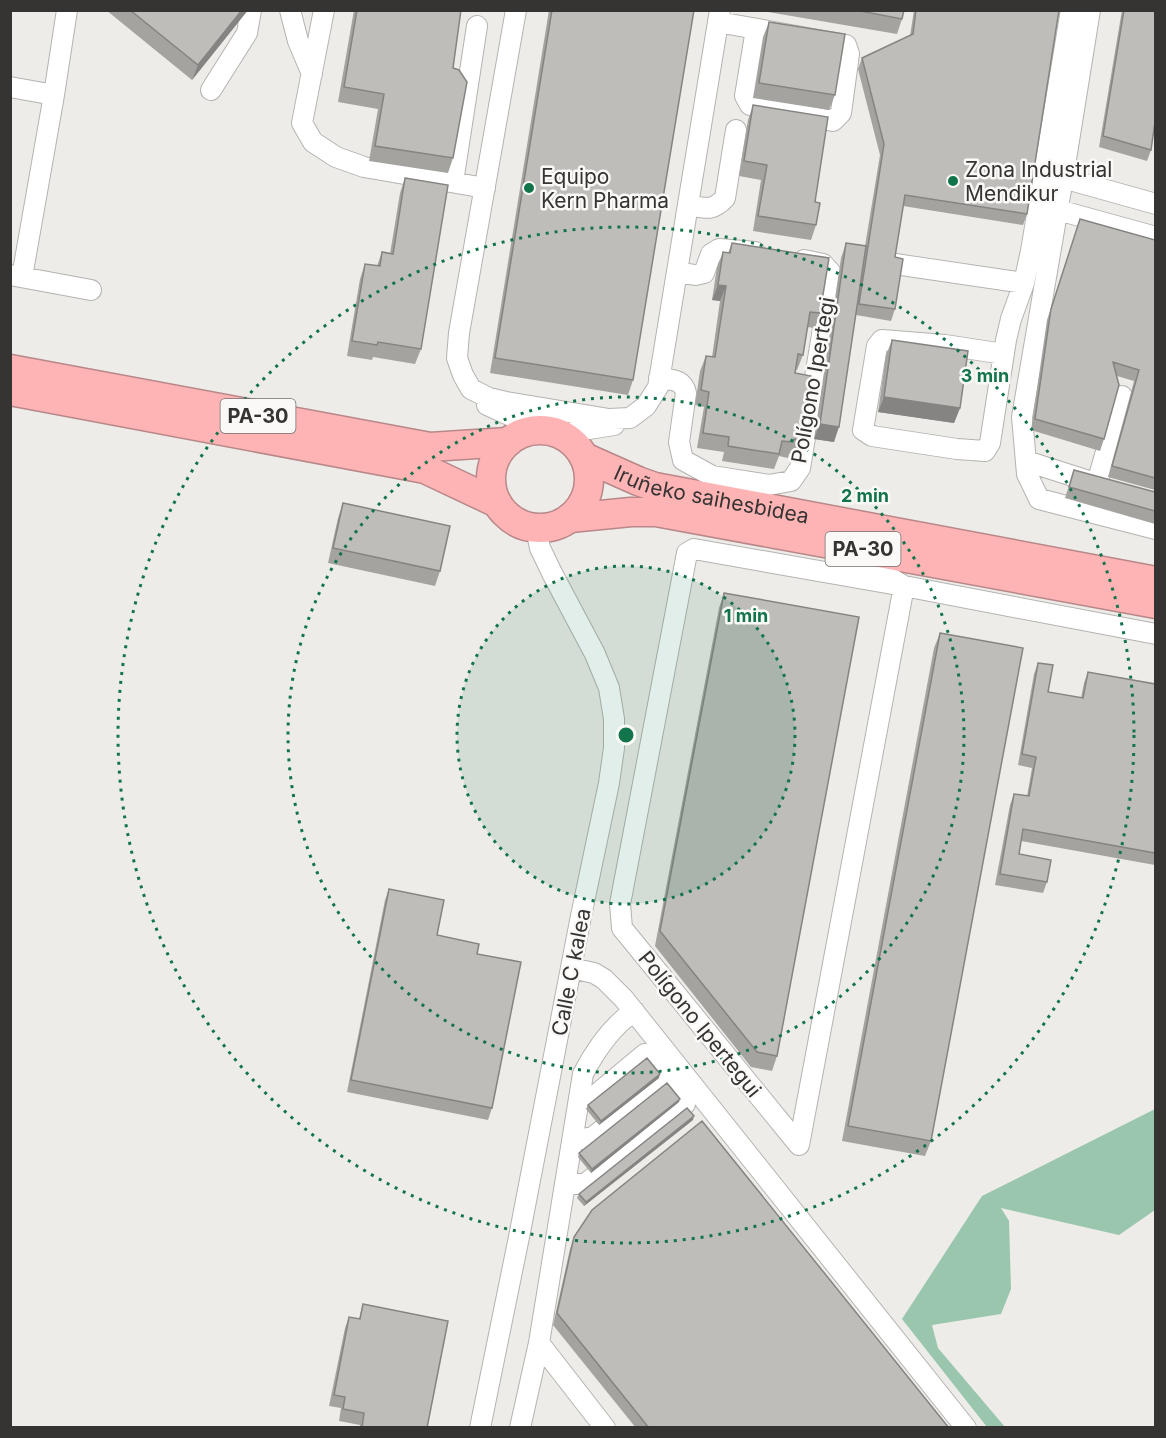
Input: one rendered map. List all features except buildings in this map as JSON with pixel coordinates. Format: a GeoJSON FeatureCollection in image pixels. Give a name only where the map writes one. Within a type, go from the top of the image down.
{"type":"FeatureCollection","features":[{"type":"Feature","properties":{"kind":"highway","name":"PA-30"},"geometry":{"type":"LineString","coordinates":[[10,369],[430,447],[508,442],[520,434],[535,430]]}},
{"type":"Feature","properties":{"kind":"highway","name":"PA-30"},"geometry":{"type":"LineString","coordinates":[[10,391],[424,470],[497,503],[507,516],[520,524],[536,528],[554,526],[570,518]]}},
{"type":"Feature","properties":{"kind":"highway"},"geometry":{"type":"LineString","coordinates":[[535,430],[550,431],[564,436]]}},
{"type":"Feature","properties":{"kind":"highway","name":"PA-30"},"geometry":{"type":"LineString","coordinates":[[564,436],[584,457]]}},
{"type":"Feature","properties":{"kind":"highway"},"geometry":{"type":"LineString","coordinates":[[497,503],[491,487],[491,471],[497,455],[508,442]]}},
{"type":"Feature","properties":{"kind":"highway"},"geometry":{"type":"LineString","coordinates":[[570,518],[581,505],[588,490],[589,473],[584,457]]}},
{"type":"Feature","properties":{"kind":"highway","name":"Iruñeko saihesbidea"},"geometry":{"type":"LineString","coordinates":[[584,457],[655,487],[1155,581]]}},
{"type":"Feature","properties":{"kind":"highway","name":"Iruñeko saihesbidea"},"geometry":{"type":"LineString","coordinates":[[570,518],[656,512],[1155,604]]}},
{"type":"Feature","properties":{"kind":"street"},"geometry":{"type":"LineString","coordinates":[[67,10],[54,95],[16,276],[91,290]]}},
{"type":"Feature","properties":{"kind":"street"},"geometry":{"type":"LineString","coordinates":[[211,90],[247,33],[251,10]]}},
{"type":"Feature","properties":{"kind":"street"},"geometry":{"type":"LineString","coordinates":[[290,10],[298,41],[312,74]]}},
{"type":"Feature","properties":{"kind":"street"},"geometry":{"type":"LineString","coordinates":[[324,10],[302,123],[313,142],[336,157],[364,167],[485,188]]}},
{"type":"Feature","properties":{"kind":"street"},"geometry":{"type":"LineString","coordinates":[[516,10],[459,333],[457,358],[471,389],[486,405],[522,421],[535,430]]}},
{"type":"Feature","properties":{"kind":"street"},"geometry":{"type":"LineString","coordinates":[[1004,354],[945,345],[882,340],[877,346],[863,430],[872,436],[957,449],[985,451],[990,443],[1011,319],[1024,283],[1031,251],[1071,10]]}},
{"type":"Feature","properties":{"kind":"street"},"geometry":{"type":"LineString","coordinates":[[1090,10],[1022,417],[1027,474],[1039,499],[1155,529]]}},
{"type":"Feature","properties":{"kind":"street"},"geometry":{"type":"LineString","coordinates":[[564,436],[576,431],[619,424],[646,406],[658,387],[719,16],[756,29],[846,45],[849,54],[841,113],[833,121],[750,105],[745,96],[756,29]]}},
{"type":"Feature","properties":{"kind":"street"},"geometry":{"type":"LineString","coordinates":[[453,182],[477,26]]}},
{"type":"Feature","properties":{"kind":"street"},"geometry":{"type":"LineString","coordinates":[[10,87],[54,95]]}},
{"type":"Feature","properties":{"kind":"street"},"geometry":{"type":"LineString","coordinates":[[688,205],[709,209],[719,205],[725,198],[736,130]]}},
{"type":"Feature","properties":{"kind":"street"},"geometry":{"type":"LineString","coordinates":[[1063,178],[1155,204]]}},
{"type":"Feature","properties":{"kind":"street"},"geometry":{"type":"LineString","coordinates":[[1058,210],[1155,237]]}},
{"type":"Feature","properties":{"kind":"street","name":"Polígono Ipertegi"},"geometry":{"type":"LineString","coordinates":[[659,378],[679,381],[684,385],[686,393],[679,442],[683,460],[712,476],[769,485],[791,481],[800,468],[832,274],[823,264],[779,255],[719,249],[711,254],[704,273],[695,275],[677,272]]}},
{"type":"Feature","properties":{"kind":"street"},"geometry":{"type":"LineString","coordinates":[[895,264],[1024,283]]}},
{"type":"Feature","properties":{"kind":"street"},"geometry":{"type":"LineString","coordinates":[[471,389],[489,398],[506,402],[609,419],[630,418]]}},
{"type":"Feature","properties":{"kind":"street"},"geometry":{"type":"LineString","coordinates":[[1026,461],[1104,485],[1122,396]]}},
{"type":"Feature","properties":{"kind":"street","name":"Calle C kalea"},"geometry":{"type":"LineString","coordinates":[[480,1428],[609,783],[614,748],[614,720],[609,688],[595,654],[540,548],[536,528]]}},
{"type":"Feature","properties":{"kind":"street","name":"Iruñeko saihesbidea"},"geometry":{"type":"LineString","coordinates":[[749,528],[804,550],[856,560],[904,586],[1155,634]]}},
{"type":"Feature","properties":{"kind":"street","name":"Polígono Ipertegui"},"geometry":{"type":"LineString","coordinates":[[694,549],[904,586],[831,970],[799,1145],[622,928],[620,904],[687,553],[694,549]]}},
{"type":"Feature","properties":{"kind":"street","name":"Iruñeko saihesbidea"},"geometry":{"type":"LineString","coordinates":[[1125,575],[1145,568],[1155,570]]}},
{"type":"Feature","properties":{"kind":"street"},"geometry":{"type":"LineString","coordinates":[[571,968],[604,979],[633,1011],[966,1428]]}},
{"type":"Feature","properties":{"kind":"street"},"geometry":{"type":"LineString","coordinates":[[520,1428],[539,1343],[583,1074],[594,1053],[609,1033],[633,1011]]}},
{"type":"Feature","properties":{"kind":"street"},"geometry":{"type":"LineString","coordinates":[[565,1184],[585,1184],[685,1104],[645,1054],[591,1099],[579,1100]]}},
{"type":"Feature","properties":{"kind":"street"},"geometry":{"type":"LineString","coordinates":[[572,1141],[593,1137],[666,1079]]}},
{"type":"Feature","properties":{"kind":"street"},"geometry":{"type":"LineString","coordinates":[[539,1343],[605,1428]]}},
{"type":"Feature","properties":{"kind":"green space"},"geometry":{"type":"Polygon","coordinates":[[[1155,1109],[1155,1210],[1119,1235],[1001,1208],[1009,1221],[1011,1289],[1001,1314],[932,1325],[938,1348],[1005,1427],[987,1427],[902,1319],[982,1196],[1155,1109]]]}},
{"type":"Feature","properties":{"kind":"place","name":"Zona Industrial Mendikur"},"geometry":{"type":"Point","coordinates":[953,181]}},
{"type":"Feature","properties":{"kind":"place","name":"Equipo Kern Pharma"},"geometry":{"type":"Point","coordinates":[529,188]}}]}
